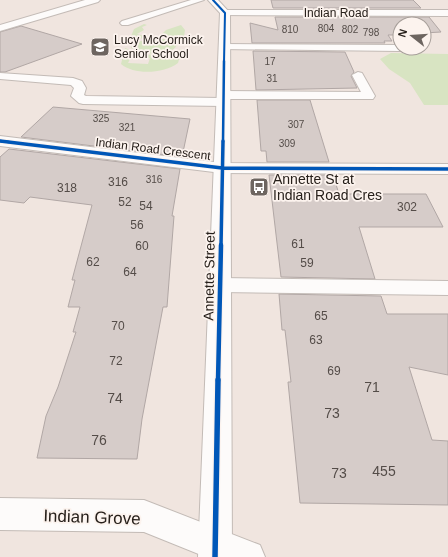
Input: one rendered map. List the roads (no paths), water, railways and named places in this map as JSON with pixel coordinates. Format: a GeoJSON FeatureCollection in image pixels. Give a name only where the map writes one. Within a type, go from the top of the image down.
{"type":"FeatureCollection","features":[{"type":"Feature","properties":{"kind":"street"},"geometry":{"type":"LineString","coordinates":[[0,28],[95,0]]}},
{"type":"Feature","properties":{"kind":"street","name":"Indian Road"},"geometry":{"type":"LineString","coordinates":[[219,6],[448,13]]}},
{"type":"Feature","properties":{"kind":"street","name":"Annette Street"},"geometry":{"type":"LineString","coordinates":[[215,550],[225,47],[219,6]]}},
{"type":"Feature","properties":{"kind":"street","name":"Indian Road Crescent"},"geometry":{"type":"LineString","coordinates":[[0,141],[176,160],[222,168],[448,169]]}},
{"type":"Feature","properties":{"kind":"street","name":"Indian Grove"},"geometry":{"type":"LineString","coordinates":[[0,514],[144,516],[215,550],[248,557]]}},
{"type":"Feature","properties":{"kind":"lane"},"geometry":{"type":"LineString","coordinates":[[125,23],[200,0]]}},
{"type":"Feature","properties":{"kind":"lane"},"geometry":{"type":"LineString","coordinates":[[225,47],[392,48]]}},
{"type":"Feature","properties":{"kind":"lane"},"geometry":{"type":"LineString","coordinates":[[0,76],[72,82],[78,84],[80,88],[77,96],[83,100],[369,96],[358,75]]}},
{"type":"Feature","properties":{"kind":"lane"},"geometry":{"type":"LineString","coordinates":[[220,285],[448,288]]}},
{"type":"Feature","properties":{"kind":"place","name":"Lucy McCormick Senior School"},"geometry":{"type":"Point","coordinates":[100,47]}},
{"type":"Feature","properties":{"kind":"place","name":"Annette St at Indian Road Cres"},"geometry":{"type":"Point","coordinates":[259,187]}}]}
